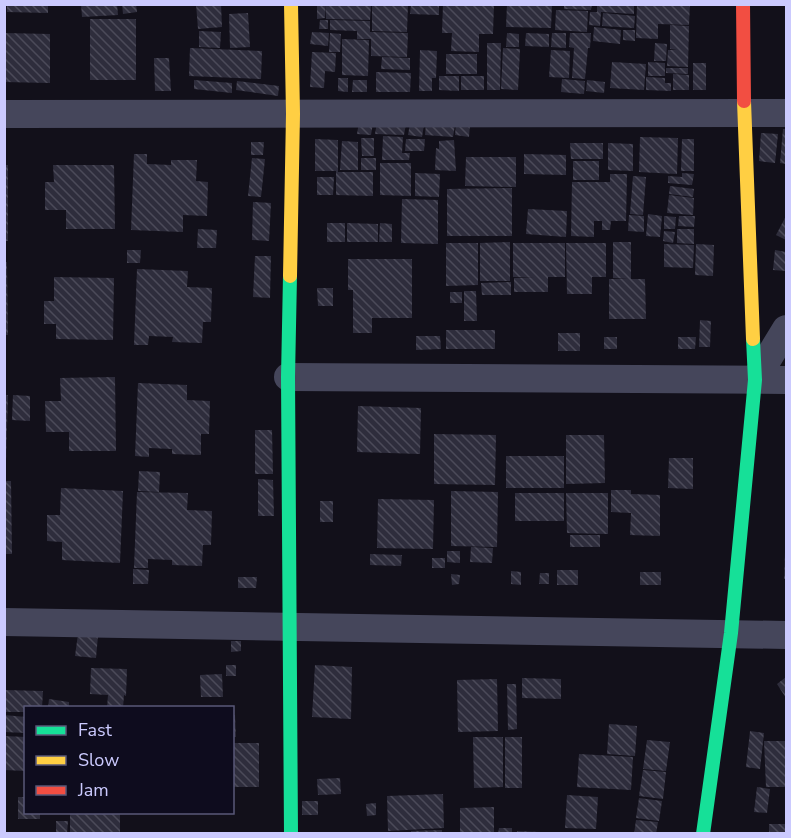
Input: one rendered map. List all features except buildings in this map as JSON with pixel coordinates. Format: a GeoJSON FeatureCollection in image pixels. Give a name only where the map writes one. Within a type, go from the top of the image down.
{"type":"FeatureCollection","features":[{"type":"Feature","properties":{"kind":"street"},"geometry":{"type":"LineString","coordinates":[[291,4],[293,114],[288,377],[291,834]]}},
{"type":"Feature","properties":{"kind":"street"},"geometry":{"type":"LineString","coordinates":[[704,834],[730,633],[755,380],[744,113],[743,4]]}},
{"type":"Feature","properties":{"kind":"street"},"geometry":{"type":"LineString","coordinates":[[4,114],[786,113]]}},
{"type":"Feature","properties":{"kind":"street"},"geometry":{"type":"LineString","coordinates":[[755,380],[786,329]]}},
{"type":"Feature","properties":{"kind":"street"},"geometry":{"type":"LineString","coordinates":[[288,377],[786,380]]}},
{"type":"Feature","properties":{"kind":"street"},"geometry":{"type":"LineString","coordinates":[[4,622],[786,635]]}},
{"type":"Feature","properties":{"kind":"traffic: fast"},"geometry":{"type":"LineString","coordinates":[[290,276],[288,377],[291,834]]}},
{"type":"Feature","properties":{"kind":"traffic: fast"},"geometry":{"type":"LineString","coordinates":[[703,834],[731,633],[755,380],[753,339]]}},
{"type":"Feature","properties":{"kind":"traffic: slow"},"geometry":{"type":"LineString","coordinates":[[290,276],[293,114],[291,4]]}},
{"type":"Feature","properties":{"kind":"traffic: slow"},"geometry":{"type":"LineString","coordinates":[[744,101],[753,339]]}},
{"type":"Feature","properties":{"kind":"traffic: jam"},"geometry":{"type":"LineString","coordinates":[[743,4],[744,101]]}}]}
